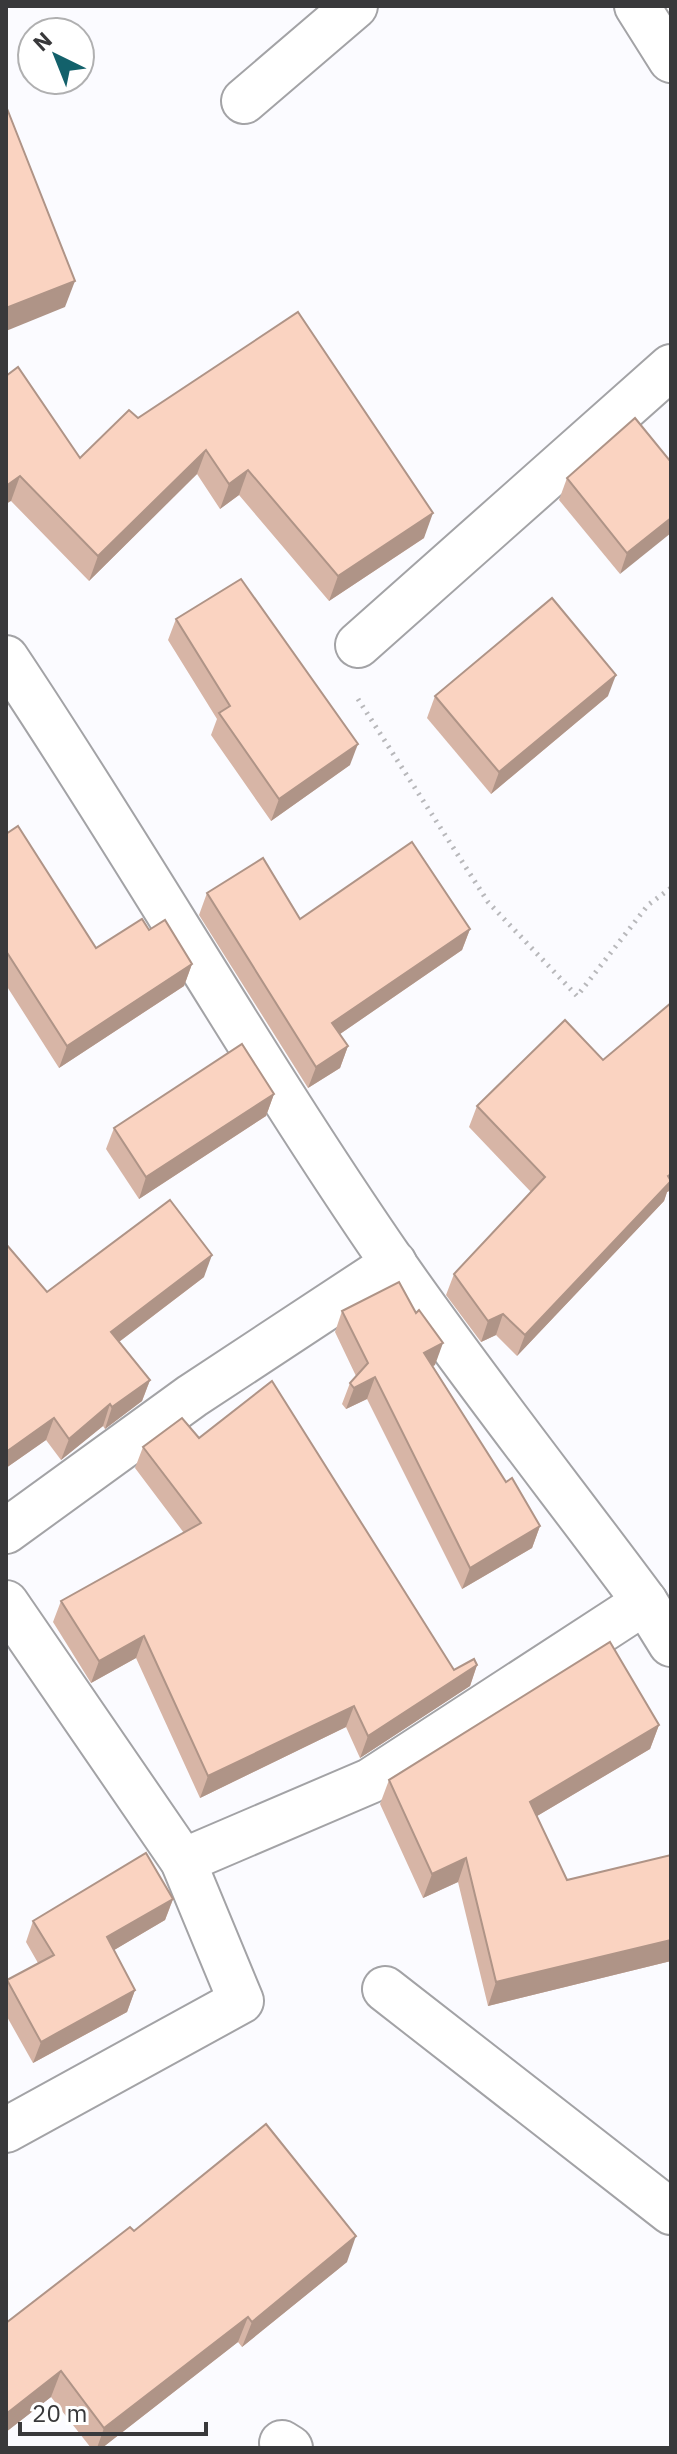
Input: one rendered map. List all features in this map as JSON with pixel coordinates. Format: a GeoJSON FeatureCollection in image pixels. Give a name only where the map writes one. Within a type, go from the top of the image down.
{"type":"FeatureCollection","features":[{"type":"Feature","properties":{"kind":"street"},"geometry":{"type":"LineString","coordinates":[[244,101],[355,6]]}},
{"type":"Feature","properties":{"kind":"street"},"geometry":{"type":"LineString","coordinates":[[637,6],[671,60]]}},
{"type":"Feature","properties":{"kind":"street"},"geometry":{"type":"LineString","coordinates":[[358,645],[671,367]]}},
{"type":"Feature","properties":{"kind":"street"},"geometry":{"type":"LineString","coordinates":[[6,658],[88,781],[264,1063],[394,1263],[645,1602],[671,1644]]}},
{"type":"Feature","properties":{"kind":"street"},"geometry":{"type":"LineString","coordinates":[[6,1531],[192,1396],[394,1263]]}},
{"type":"Feature","properties":{"kind":"street"},"geometry":{"type":"LineString","coordinates":[[183,1861],[370,1781],[645,1602]]}},
{"type":"Feature","properties":{"kind":"street"},"geometry":{"type":"LineString","coordinates":[[6,2130],[241,2001],[183,1861],[9,1617]]}},
{"type":"Feature","properties":{"kind":"street"},"geometry":{"type":"LineString","coordinates":[[385,1989],[671,2212]]}},
{"type":"Feature","properties":{"kind":"path"},"geometry":{"type":"LineString","coordinates":[[358,645],[352,690],[488,902],[577,996],[648,905],[671,888]]}},
{"type":"Feature","properties":{"kind":"building"},"geometry":{"type":"Polygon","coordinates":[[[6,106],[75,281],[6,308],[6,106]]]}},
{"type":"Feature","properties":{"kind":"building"},"geometry":{"type":"Polygon","coordinates":[[[298,312],[433,513],[338,576],[248,470],[229,484],[206,450],[98,556],[20,476],[6,486],[6,376],[18,367],[80,458],[129,410],[138,418],[298,312]]]}},
{"type":"Feature","properties":{"kind":"building"},"geometry":{"type":"Polygon","coordinates":[[[635,418],[671,462],[671,518],[627,553],[567,478],[635,418]]]}},
{"type":"Feature","properties":{"kind":"building"},"geometry":{"type":"Polygon","coordinates":[[[241,579],[358,744],[279,799],[219,713],[230,706],[176,619],[241,579]]]}},
{"type":"Feature","properties":{"kind":"building"},"geometry":{"type":"Polygon","coordinates":[[[552,598],[616,675],[499,772],[435,696],[552,598]]]}},
{"type":"Feature","properties":{"kind":"building"},"geometry":{"type":"Polygon","coordinates":[[[18,826],[96,948],[142,919],[149,930],[165,920],[192,964],[67,1046],[6,951],[6,834],[18,826]]]}},
{"type":"Feature","properties":{"kind":"building"},"geometry":{"type":"Polygon","coordinates":[[[412,842],[470,929],[332,1023],[348,1046],[316,1067],[207,893],[263,858],[300,919],[412,842]]]}},
{"type":"Feature","properties":{"kind":"building"},"geometry":{"type":"Polygon","coordinates":[[[671,1003],[671,1174],[668,1176],[671,1181],[525,1335],[503,1314],[488,1321],[454,1274],[545,1177],[477,1106],[565,1020],[603,1060],[671,1003]]]}},
{"type":"Feature","properties":{"kind":"building"},"geometry":{"type":"Polygon","coordinates":[[[242,1044],[274,1094],[146,1177],[114,1128],[242,1044]]]}},
{"type":"Feature","properties":{"kind":"building"},"geometry":{"type":"Polygon","coordinates":[[[170,1200],[212,1255],[111,1332],[150,1380],[112,1407],[110,1404],[69,1439],[54,1418],[6,1452],[6,1244],[47,1292],[170,1200]]]}},
{"type":"Feature","properties":{"kind":"building"},"geometry":{"type":"Polygon","coordinates":[[[399,1282],[416,1313],[419,1310],[443,1343],[424,1353],[506,1482],[512,1478],[540,1526],[470,1568],[375,1377],[354,1388],[350,1383],[368,1363],[342,1311],[399,1282]]]}},
{"type":"Feature","properties":{"kind":"building"},"geometry":{"type":"Polygon","coordinates":[[[272,1381],[454,1670],[474,1659],[477,1665],[368,1736],[354,1706],[208,1776],[144,1636],[99,1661],[61,1601],[201,1523],[143,1447],[182,1418],[199,1438],[272,1381]]]}},
{"type":"Feature","properties":{"kind":"building"},"geometry":{"type":"Polygon","coordinates":[[[610,1642],[659,1725],[530,1802],[567,1880],[671,1855],[671,1940],[496,1982],[466,1858],[432,1874],[389,1780],[610,1642]]]}},
{"type":"Feature","properties":{"kind":"building"},"geometry":{"type":"Polygon","coordinates":[[[146,1853],[173,1899],[107,1937],[135,1990],[41,2042],[7,1980],[54,1955],[33,1921],[146,1853]]]}},
{"type":"Feature","properties":{"kind":"building"},"geometry":{"type":"Polygon","coordinates":[[[266,2124],[356,2236],[252,2322],[248,2317],[104,2428],[61,2371],[6,2414],[6,2323],[130,2227],[134,2231],[266,2124]]]}}]}
